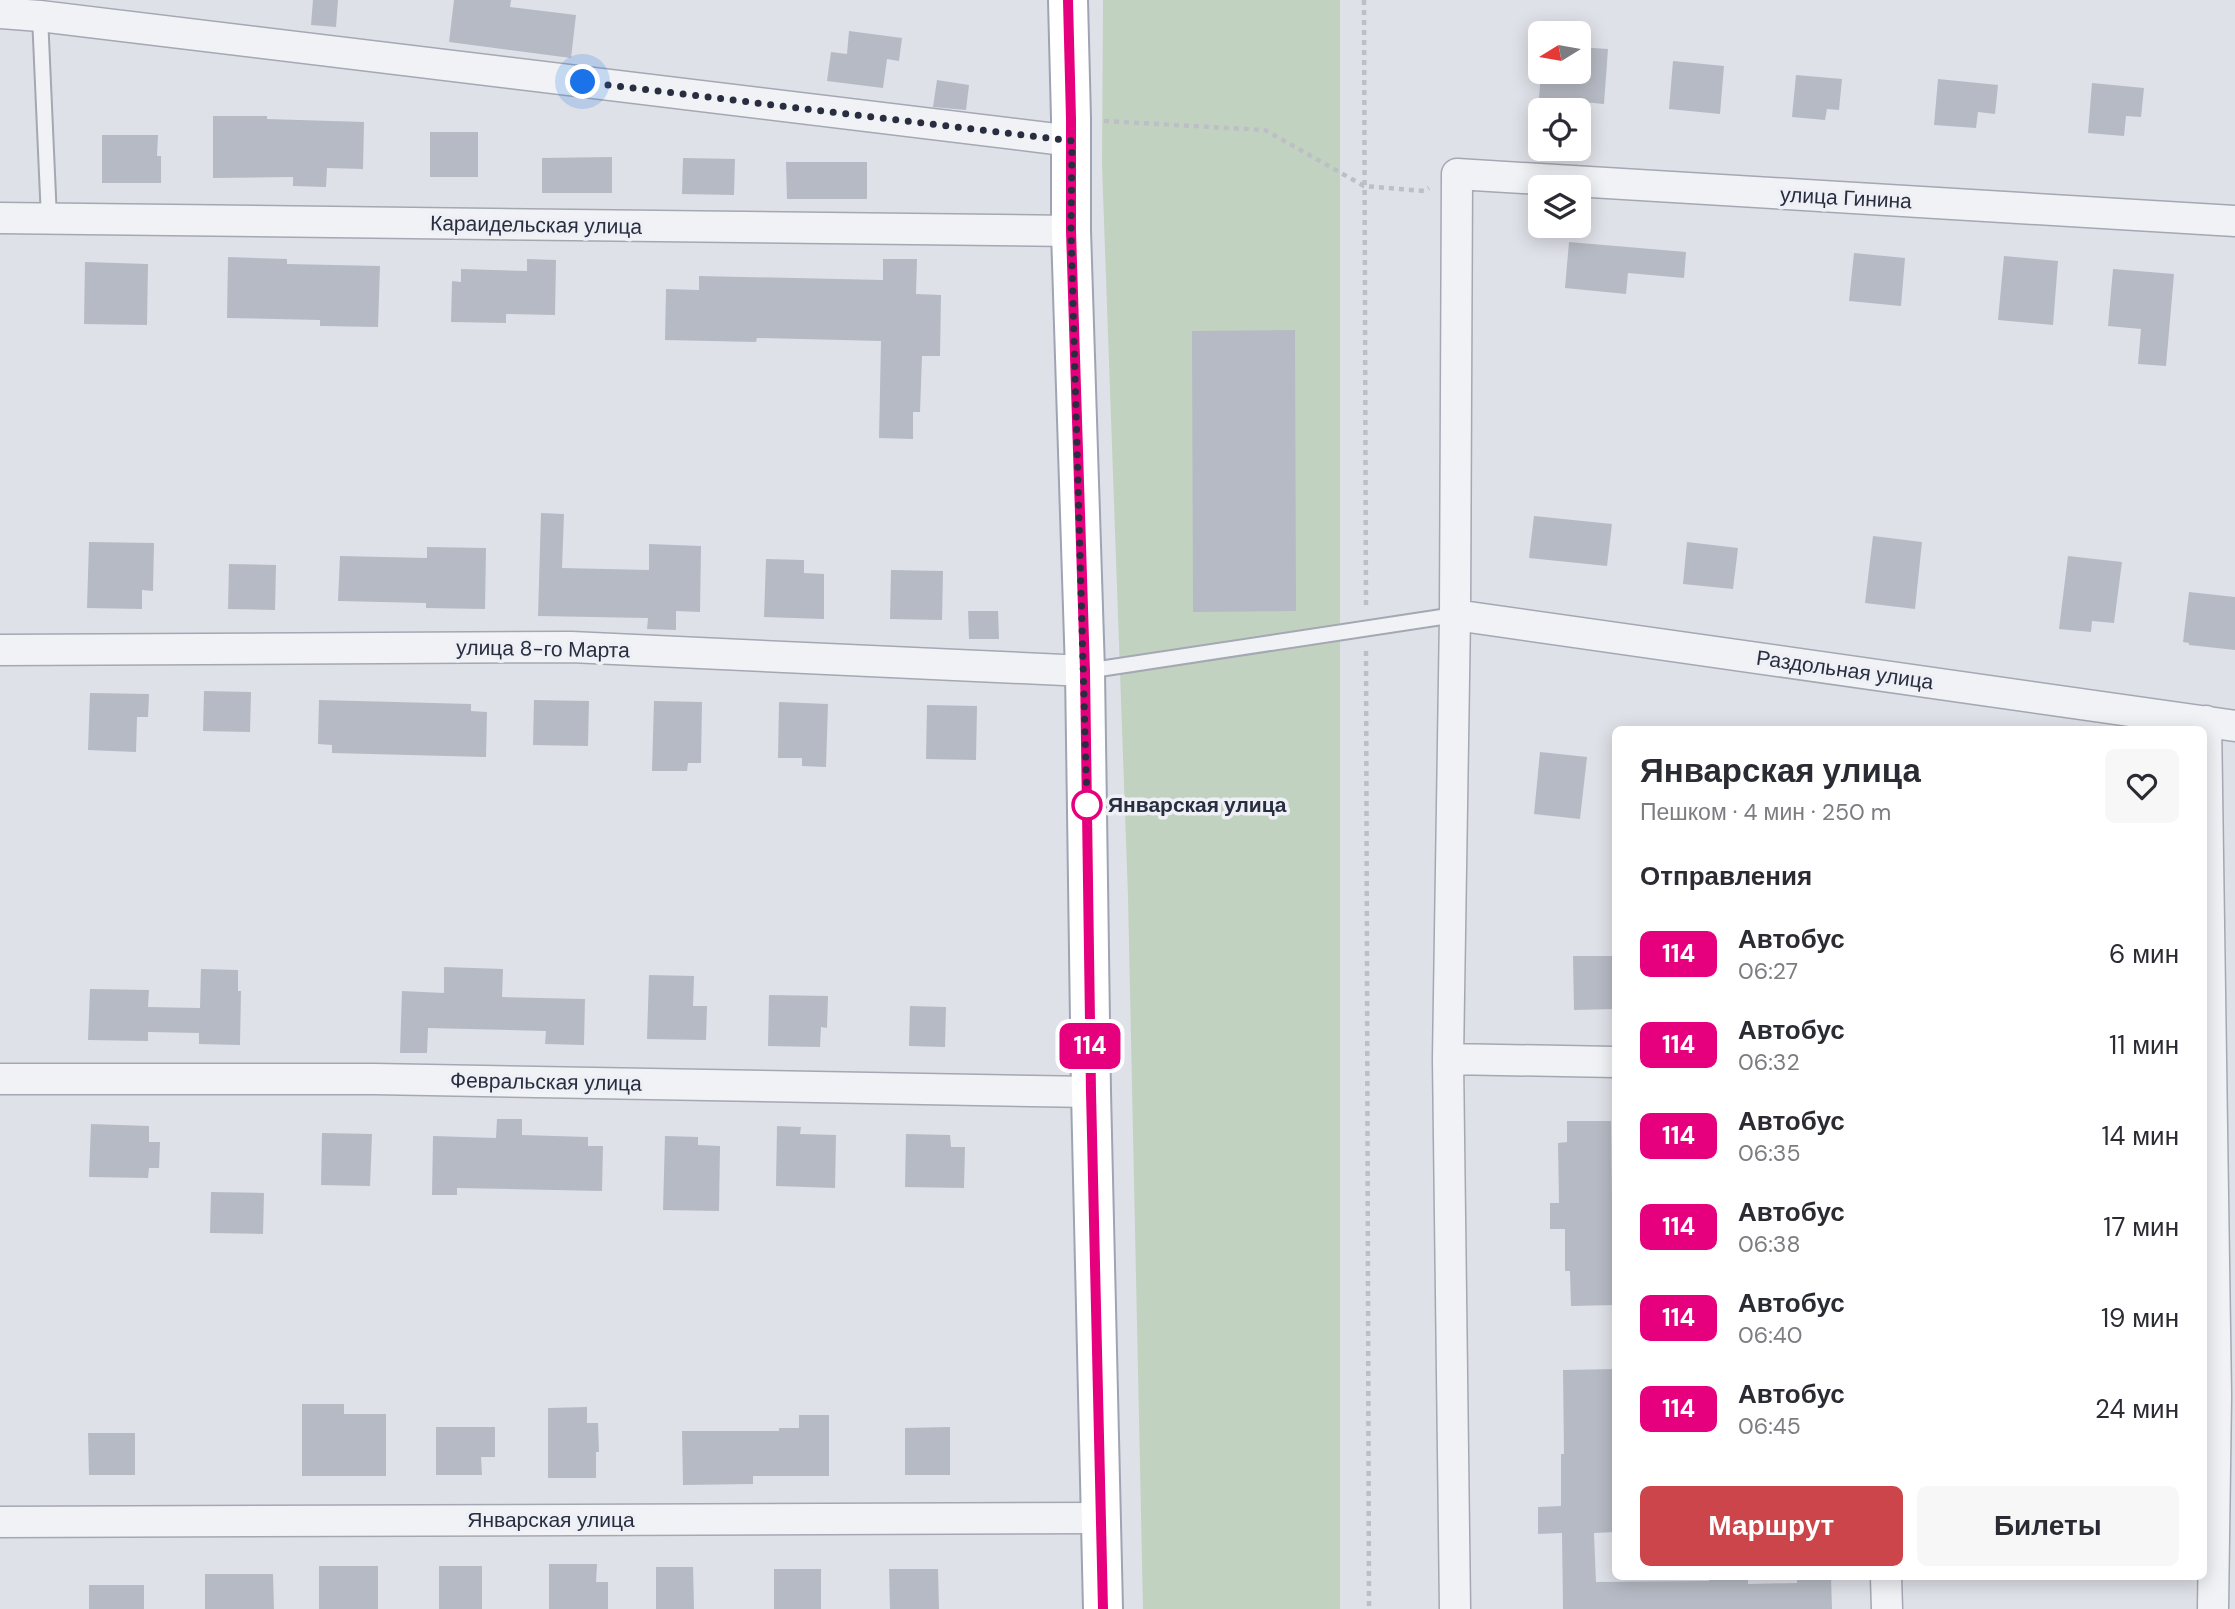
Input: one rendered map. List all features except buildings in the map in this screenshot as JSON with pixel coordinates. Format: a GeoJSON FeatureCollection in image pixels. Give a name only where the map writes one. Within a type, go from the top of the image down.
{"type":"FeatureCollection","features":[{"type":"Feature","properties":{"kind":"main road"},"geometry":{"type":"LineString","coordinates":[[1068,0],[1072,130],[1071,231],[1085,671],[1103,1609]]}},
{"type":"Feature","properties":{"kind":"street"},"geometry":{"type":"LineString","coordinates":[[0,13],[1072,130]]}},
{"type":"Feature","properties":{"kind":"street"},"geometry":{"type":"LineString","coordinates":[[1455,1609],[1448,1059],[1455,615],[1457,174]]}},
{"type":"Feature","properties":{"kind":"street","name":"улица Гинина"},"geometry":{"type":"LineString","coordinates":[[1457,174],[2235,221]]}},
{"type":"Feature","properties":{"kind":"street","name":"Караидельская улица"},"geometry":{"type":"LineString","coordinates":[[0,218],[1071,231]]}},
{"type":"Feature","properties":{"kind":"street","name":"Раздольная улица"},"geometry":{"type":"LineString","coordinates":[[1455,615],[2221,723]]}},
{"type":"Feature","properties":{"kind":"street","name":"улица 8-го Марта"},"geometry":{"type":"LineString","coordinates":[[0,650],[571,647],[1085,671]]}},
{"type":"Feature","properties":{"kind":"street"},"geometry":{"type":"LineString","coordinates":[[2213,1609],[2226,1404],[2221,723]]}},
{"type":"Feature","properties":{"kind":"street"},"geometry":{"type":"LineString","coordinates":[[1448,1059],[1612,1062]]}},
{"type":"Feature","properties":{"kind":"street","name":"Февральская улица"},"geometry":{"type":"LineString","coordinates":[[0,1079],[374,1079],[1091,1092]]}},
{"type":"Feature","properties":{"kind":"street","name":"Январская улица"},"geometry":{"type":"LineString","coordinates":[[0,1522],[1102,1518]]}},
{"type":"Feature","properties":{"kind":"street"},"geometry":{"type":"LineString","coordinates":[[1886,1580],[1887,1609]]}},
{"type":"Feature","properties":{"kind":"lane"},"geometry":{"type":"LineString","coordinates":[[40,16],[49,219]]}},
{"type":"Feature","properties":{"kind":"lane"},"geometry":{"type":"LineString","coordinates":[[1085,671],[1455,615]]}},
{"type":"Feature","properties":{"kind":"path"},"geometry":{"type":"LineString","coordinates":[[1364,0],[1369,1609]]}},
{"type":"Feature","properties":{"kind":"path"},"geometry":{"type":"LineString","coordinates":[[1072,130],[1265,130],[1364,186],[1424,191],[1457,174]]}},
{"type":"Feature","properties":{"kind":"green space"},"geometry":{"type":"Polygon","coordinates":[[[1103,0],[1340,0],[1340,1609],[1143,1609],[1128,897],[1102,165],[1103,0]]]}},
{"type":"Feature","properties":{"kind":"bus line","name":"114"},"geometry":{"type":"LineString","coordinates":[[1068,0],[1071,231],[1085,671],[1103,1609]]}},
{"type":"Feature","properties":{"kind":"place","name":"Январская улица"},"geometry":{"type":"Point","coordinates":[1087,805]}},
{"type":"Feature","properties":{"kind":"route"},"geometry":{"type":"LineString","coordinates":[[583,82],[1072,141],[1071,231],[1087,805]]}}]}
